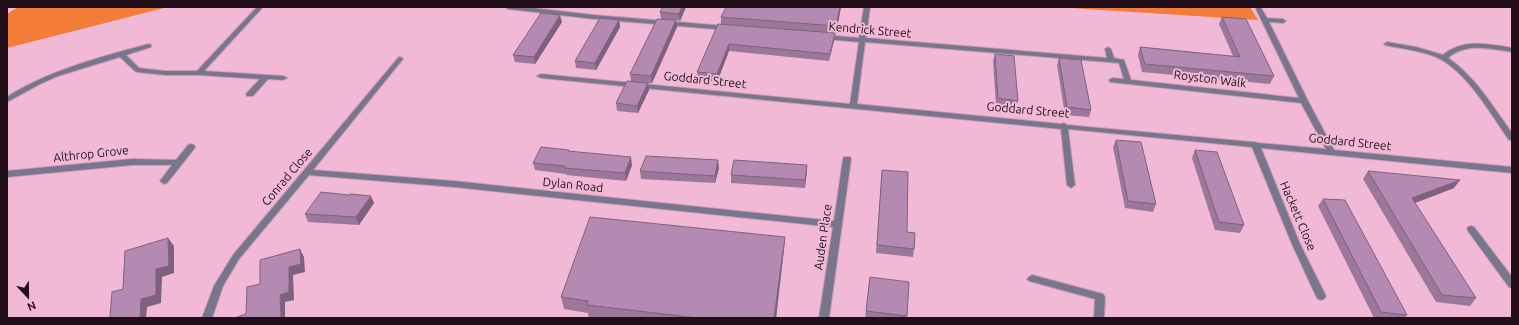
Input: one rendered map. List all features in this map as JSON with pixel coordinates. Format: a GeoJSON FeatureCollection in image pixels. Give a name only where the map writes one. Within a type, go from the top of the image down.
{"type":"FeatureCollection","features":[{"type":"Feature","properties":{"kind":"street"},"geometry":{"type":"LineString","coordinates":[[199,73],[260,7]]}},
{"type":"Feature","properties":{"kind":"street"},"geometry":{"type":"LineString","coordinates":[[508,7],[594,17],[732,28]]}},
{"type":"Feature","properties":{"kind":"street"},"geometry":{"type":"LineString","coordinates":[[854,106],[867,7]]}},
{"type":"Feature","properties":{"kind":"street"},"geometry":{"type":"LineString","coordinates":[[1259,9],[1304,102],[1331,152]]}},
{"type":"Feature","properties":{"kind":"street"},"geometry":{"type":"LineString","coordinates":[[1265,20],[1283,21]]}},
{"type":"Feature","properties":{"kind":"street","name":"Kendrick Street"},"geometry":{"type":"LineString","coordinates":[[816,36],[1122,61],[1128,82]]}},
{"type":"Feature","properties":{"kind":"street"},"geometry":{"type":"LineString","coordinates":[[1387,44],[1405,46],[1444,58],[1464,75],[1512,138]]}},
{"type":"Feature","properties":{"kind":"street"},"geometry":{"type":"LineString","coordinates":[[1444,58],[1450,51],[1468,45],[1512,50]]}},
{"type":"Feature","properties":{"kind":"street"},"geometry":{"type":"LineString","coordinates":[[7,100],[32,85],[74,69],[149,46]]}},
{"type":"Feature","properties":{"kind":"street"},"geometry":{"type":"LineString","coordinates":[[1108,49],[1111,61]]}},
{"type":"Feature","properties":{"kind":"street"},"geometry":{"type":"LineString","coordinates":[[122,55],[137,70],[165,73],[199,73],[283,78]]}},
{"type":"Feature","properties":{"kind":"street","name":"Conrad Close"},"geometry":{"type":"LineString","coordinates":[[207,318],[219,286],[236,257],[400,59]]}},
{"type":"Feature","properties":{"kind":"street","name":"Goddard Street"},"geometry":{"type":"LineString","coordinates":[[541,76],[1064,125],[1512,170]]}},
{"type":"Feature","properties":{"kind":"street"},"geometry":{"type":"LineString","coordinates":[[250,94],[266,77]]}},
{"type":"Feature","properties":{"kind":"street","name":"Royston Walk"},"geometry":{"type":"LineString","coordinates":[[1113,80],[1304,102]]}},
{"type":"Feature","properties":{"kind":"street"},"geometry":{"type":"LineString","coordinates":[[1064,125],[1071,185]]}},
{"type":"Feature","properties":{"kind":"street","name":"Hackett Close"},"geometry":{"type":"LineString","coordinates":[[1255,144],[1296,244],[1321,296]]}},
{"type":"Feature","properties":{"kind":"street"},"geometry":{"type":"LineString","coordinates":[[164,180],[191,147]]}},
{"type":"Feature","properties":{"kind":"street","name":"Auden Place"},"geometry":{"type":"LineString","coordinates":[[824,318],[847,159]]}},
{"type":"Feature","properties":{"kind":"street","name":"Althrop Grove"},"geometry":{"type":"LineString","coordinates":[[7,174],[132,162],[178,163]]}},
{"type":"Feature","properties":{"kind":"street","name":"Dylan Road"},"geometry":{"type":"LineString","coordinates":[[307,172],[454,184],[837,224]]}},
{"type":"Feature","properties":{"kind":"street"},"geometry":{"type":"LineString","coordinates":[[1471,229],[1512,284]]}},
{"type":"Feature","properties":{"kind":"street"},"geometry":{"type":"LineString","coordinates":[[1032,279],[1100,297],[1099,318]]}},
{"type":"Feature","properties":{"kind":"shaded area"},"geometry":{"type":"Polygon","coordinates":[[[18,7],[168,7],[7,48],[7,14],[18,7]]]}},
{"type":"Feature","properties":{"kind":"shaded area"},"geometry":{"type":"Polygon","coordinates":[[[1055,7],[1250,7],[1258,20],[1055,7]]]}},
{"type":"Feature","properties":{"kind":"building"},"geometry":{"type":"Polygon","coordinates":[[[663,7],[682,7],[679,14],[660,12],[663,7]]]}},
{"type":"Feature","properties":{"kind":"building"},"geometry":{"type":"Polygon","coordinates":[[[726,7],[840,7],[836,26],[721,17],[726,7]]]}},
{"type":"Feature","properties":{"kind":"building"},"geometry":{"type":"Polygon","coordinates":[[[541,13],[560,15],[534,57],[513,55],[541,13]]]}},
{"type":"Feature","properties":{"kind":"building"},"geometry":{"type":"Polygon","coordinates":[[[1222,17],[1246,19],[1274,76],[1145,64],[1140,47],[1240,57],[1222,17]]]}},
{"type":"Feature","properties":{"kind":"building"},"geometry":{"type":"Polygon","coordinates":[[[600,18],[619,20],[595,63],[575,61],[600,18]]]}},
{"type":"Feature","properties":{"kind":"building"},"geometry":{"type":"Polygon","coordinates":[[[657,19],[676,20],[651,76],[630,74],[657,19]]]}},
{"type":"Feature","properties":{"kind":"building"},"geometry":{"type":"Polygon","coordinates":[[[718,24],[835,33],[830,54],[729,44],[717,74],[697,72],[718,24]]]}},
{"type":"Feature","properties":{"kind":"building"},"geometry":{"type":"Polygon","coordinates":[[[995,54],[1014,56],[1018,101],[998,98],[995,54]]]}},
{"type":"Feature","properties":{"kind":"building"},"geometry":{"type":"Polygon","coordinates":[[[1059,58],[1081,60],[1091,110],[1067,107],[1059,58]]]}},
{"type":"Feature","properties":{"kind":"building"},"geometry":{"type":"Polygon","coordinates":[[[627,81],[648,83],[637,106],[616,103],[627,81]]]}},
{"type":"Feature","properties":{"kind":"building"},"geometry":{"type":"Polygon","coordinates":[[[1116,140],[1141,142],[1156,204],[1128,201],[1116,140]]]}},
{"type":"Feature","properties":{"kind":"building"},"geometry":{"type":"Polygon","coordinates":[[[541,147],[631,157],[625,173],[564,168],[565,166],[533,163],[541,147]]]}},
{"type":"Feature","properties":{"kind":"building"},"geometry":{"type":"Polygon","coordinates":[[[1195,150],[1217,152],[1244,225],[1219,222],[1195,150]]]}},
{"type":"Feature","properties":{"kind":"building"},"geometry":{"type":"Polygon","coordinates":[[[646,156],[718,160],[715,176],[640,171],[646,156]]]}},
{"type":"Feature","properties":{"kind":"building"},"geometry":{"type":"Polygon","coordinates":[[[734,160],[807,165],[805,180],[731,175],[734,160]]]}},
{"type":"Feature","properties":{"kind":"building"},"geometry":{"type":"Polygon","coordinates":[[[882,170],[908,172],[907,232],[915,233],[914,249],[877,245],[882,170]]]}},
{"type":"Feature","properties":{"kind":"building"},"geometry":{"type":"Polygon","coordinates":[[[1368,171],[1460,180],[1412,198],[1476,298],[1442,295],[1368,171]]]}},
{"type":"Feature","properties":{"kind":"building"},"geometry":{"type":"Polygon","coordinates":[[[321,192],[371,196],[356,217],[305,214],[321,192]]]}},
{"type":"Feature","properties":{"kind":"building"},"geometry":{"type":"Polygon","coordinates":[[[1323,199],[1345,200],[1407,315],[1381,312],[1323,199]]]}},
{"type":"Feature","properties":{"kind":"building"},"geometry":{"type":"Polygon","coordinates":[[[590,217],[785,237],[774,318],[698,318],[587,305],[588,301],[561,297],[590,217]]]}},
{"type":"Feature","properties":{"kind":"building"},"geometry":{"type":"Polygon","coordinates":[[[168,238],[169,266],[156,269],[156,295],[141,299],[140,318],[108,318],[110,317],[112,292],[123,289],[125,251],[168,238]]]}},
{"type":"Feature","properties":{"kind":"building"},"geometry":{"type":"Polygon","coordinates":[[[300,249],[301,264],[289,267],[289,292],[280,295],[281,318],[237,318],[246,314],[247,287],[260,284],[260,260],[300,249]]]}},
{"type":"Feature","properties":{"kind":"building"},"geometry":{"type":"Polygon","coordinates":[[[870,277],[909,282],[907,316],[866,311],[870,277]]]}}]}
